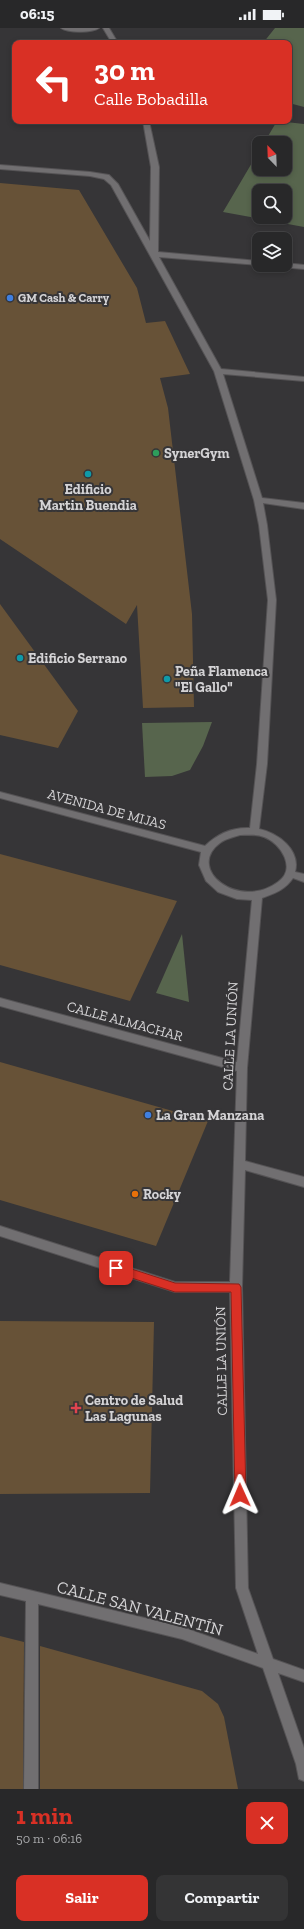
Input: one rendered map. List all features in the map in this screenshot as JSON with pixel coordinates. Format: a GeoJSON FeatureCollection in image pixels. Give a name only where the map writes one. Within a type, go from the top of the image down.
{"type":"FeatureCollection","features":[{"type":"Feature","properties":{"kind":"street"},"geometry":{"type":"LineString","coordinates":[[64,28],[74,30],[96,28]]}},
{"type":"Feature","properties":{"kind":"street"},"geometry":{"type":"LineString","coordinates":[[106,28],[113,40]]}},
{"type":"Feature","properties":{"kind":"street"},"geometry":{"type":"LineString","coordinates":[[147,124],[155,167],[154,254]]}},
{"type":"Feature","properties":{"kind":"street"},"geometry":{"type":"LineString","coordinates":[[0,167],[90,174],[106,177],[114,184],[218,371],[258,500],[263,525],[272,600],[262,764],[254,831]]}},
{"type":"Feature","properties":{"kind":"street"},"geometry":{"type":"LineString","coordinates":[[154,254],[252,262]]}},
{"type":"Feature","properties":{"kind":"street"},"geometry":{"type":"LineString","coordinates":[[292,266],[304,267]]}},
{"type":"Feature","properties":{"kind":"street"},"geometry":{"type":"LineString","coordinates":[[218,371],[304,380]]}},
{"type":"Feature","properties":{"kind":"street"},"geometry":{"type":"LineString","coordinates":[[258,500],[304,506]]}},
{"type":"Feature","properties":{"kind":"street","name":"AVENIDA DE MIJAS"},"geometry":{"type":"LineString","coordinates":[[0,795],[207,850]]}},
{"type":"Feature","properties":{"kind":"street"},"geometry":{"type":"LineString","coordinates":[[239,831],[254,831],[269,835],[281,842],[289,852],[293,863],[291,874],[286,882],[268,893],[257,896],[243,896],[229,893],[218,888],[210,880],[204,870],[203,860],[207,850],[214,841],[226,834],[239,831]]}},
{"type":"Feature","properties":{"kind":"street"},"geometry":{"type":"LineString","coordinates":[[291,874],[304,878]]}},
{"type":"Feature","properties":{"kind":"street","name":"CALLE LA UNIÓN"},"geometry":{"type":"LineString","coordinates":[[257,896],[242,1068],[236,1287],[242,1588],[303,1764],[304,1774]]}},
{"type":"Feature","properties":{"kind":"street","name":"CALLE ALMACHAR"},"geometry":{"type":"LineString","coordinates":[[0,1002],[242,1068]]}},
{"type":"Feature","properties":{"kind":"street"},"geometry":{"type":"LineString","coordinates":[[239,1164],[304,1182]]}},
{"type":"Feature","properties":{"kind":"street"},"geometry":{"type":"LineString","coordinates":[[0,1231],[175,1287],[236,1287]]}},
{"type":"Feature","properties":{"kind":"street","name":"CALLE SAN VALENTÍN"},"geometry":{"type":"LineString","coordinates":[[0,1589],[182,1633],[269,1664]]}},
{"type":"Feature","properties":{"kind":"street"},"geometry":{"type":"LineString","coordinates":[[31,1789],[32,1596]]}},
{"type":"Feature","properties":{"kind":"street"},"geometry":{"type":"LineString","coordinates":[[269,1664],[304,1676]]}},
{"type":"Feature","properties":{"kind":"green space"},"geometry":{"type":"Polygon","coordinates":[[[275,28],[304,28],[304,107],[292,104],[292,40],[265,40],[275,28]]]}},
{"type":"Feature","properties":{"kind":"green space"},"geometry":{"type":"Polygon","coordinates":[[[292,123],[304,124],[304,227],[288,224],[292,224],[292,184],[252,184],[252,217],[223,212],[252,163],[252,176],[292,176],[292,136],[268,136],[275,124],[292,124],[292,123]]]}},
{"type":"Feature","properties":{"kind":"green space"},"geometry":{"type":"Polygon","coordinates":[[[212,722],[203,746],[190,770],[172,776],[145,777],[142,723],[212,722]]]}},
{"type":"Feature","properties":{"kind":"green space"},"geometry":{"type":"Polygon","coordinates":[[[182,934],[189,1002],[156,993],[182,934]]]}},
{"type":"Feature","properties":{"kind":"building"},"geometry":{"type":"Polygon","coordinates":[[[0,183],[79,190],[137,288],[146,323],[165,321],[190,374],[160,378],[168,408],[192,614],[194,707],[143,708],[137,605],[126,624],[0,539],[0,183]]]}},
{"type":"Feature","properties":{"kind":"building","name":"Edificio Serrano"},"geometry":{"type":"Polygon","coordinates":[[[0,604],[78,711],[58,748],[0,735],[0,604]]]}},
{"type":"Feature","properties":{"kind":"building"},"geometry":{"type":"Polygon","coordinates":[[[0,854],[177,901],[130,1001],[0,965],[0,854]]]}},
{"type":"Feature","properties":{"kind":"building"},"geometry":{"type":"Polygon","coordinates":[[[0,1062],[208,1121],[156,1246],[0,1200],[0,1062]]]}},
{"type":"Feature","properties":{"kind":"building","name":"Centro de Salud Las Lagunas"},"geometry":{"type":"Polygon","coordinates":[[[0,1321],[154,1322],[150,1493],[0,1494],[0,1321]]]}},
{"type":"Feature","properties":{"kind":"building"},"geometry":{"type":"Polygon","coordinates":[[[0,1636],[24,1642],[23,1789],[0,1789],[0,1636]]]}},
{"type":"Feature","properties":{"kind":"building"},"geometry":{"type":"Polygon","coordinates":[[[40,1646],[202,1691],[218,1704],[224,1717],[238,1789],[40,1789],[40,1646]]]}},
{"type":"Feature","properties":{"kind":"place","name":"GM Cash & Carry"},"geometry":{"type":"Point","coordinates":[10,298]}},
{"type":"Feature","properties":{"kind":"place","name":"SynerGym"},"geometry":{"type":"Point","coordinates":[156,453]}},
{"type":"Feature","properties":{"kind":"place","name":"Edificio Martin Buendia"},"geometry":{"type":"Point","coordinates":[88,474]}},
{"type":"Feature","properties":{"kind":"place","name":"Edificio Serrano"},"geometry":{"type":"Point","coordinates":[20,658]}},
{"type":"Feature","properties":{"kind":"place","name":"Peña Flamenca \"El Gallo\""},"geometry":{"type":"Point","coordinates":[167,679]}},
{"type":"Feature","properties":{"kind":"place","name":"La Gran Manzana"},"geometry":{"type":"Point","coordinates":[148,1115]}},
{"type":"Feature","properties":{"kind":"place","name":"Rocky"},"geometry":{"type":"Point","coordinates":[135,1194]}},
{"type":"Feature","properties":{"kind":"place","name":"Centro de Salud Las Lagunas"},"geometry":{"type":"Point","coordinates":[76,1408]}},
{"type":"Feature","properties":{"kind":"route"},"geometry":{"type":"LineString","coordinates":[[116,1268],[175,1287],[236,1287],[240,1495]]}}]}
